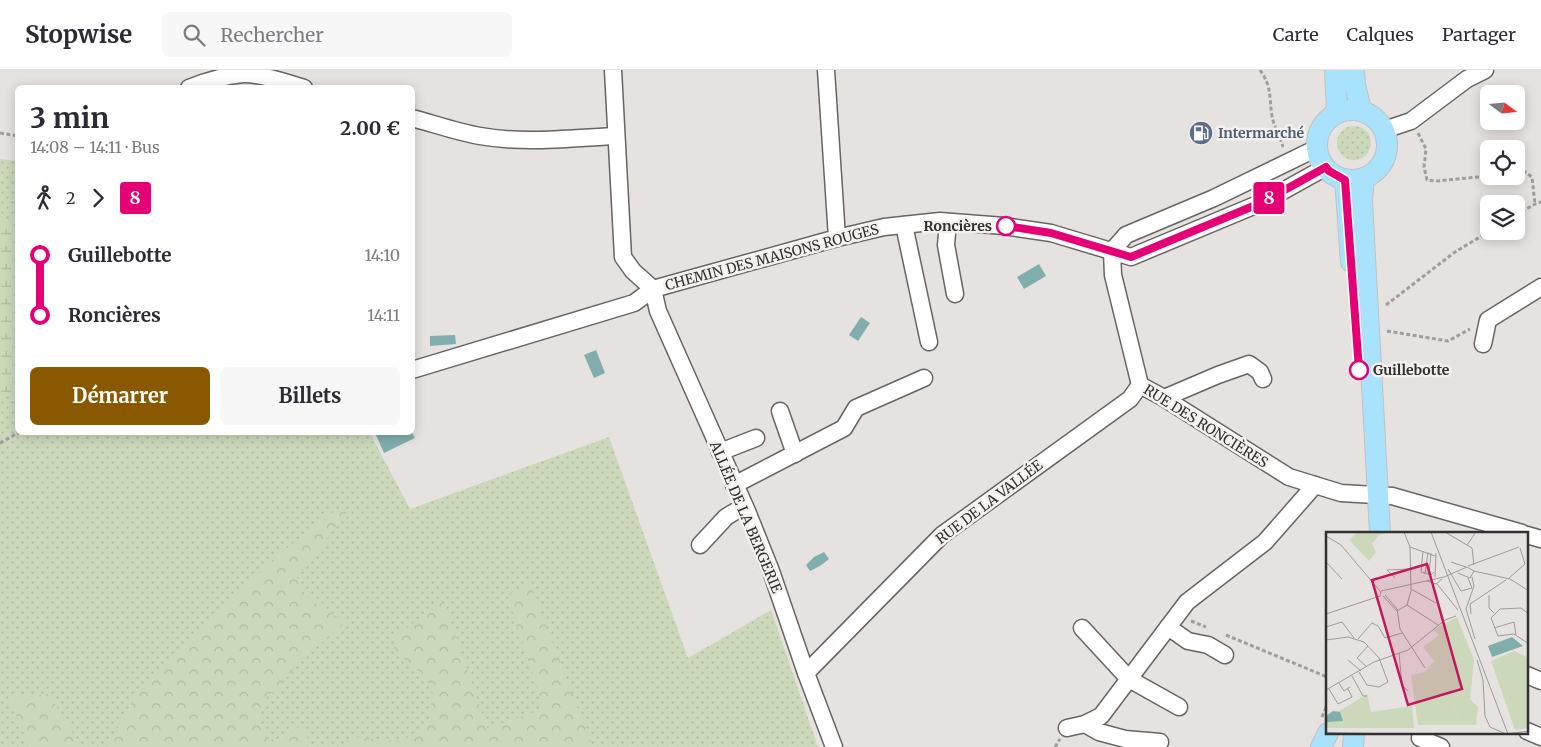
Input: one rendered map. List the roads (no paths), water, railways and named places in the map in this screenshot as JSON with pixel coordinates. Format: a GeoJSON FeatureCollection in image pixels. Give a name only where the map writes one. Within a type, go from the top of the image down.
{"type":"FeatureCollection","features":[{"type":"Feature","properties":{"kind":"main road"},"geometry":{"type":"LineString","coordinates":[[1336,70],[1337,112]]}},
{"type":"Feature","properties":{"kind":"main road"},"geometry":{"type":"LineString","coordinates":[[1354,70],[1355,86],[1361,110]]}},
{"type":"Feature","properties":{"kind":"main road"},"geometry":{"type":"LineString","coordinates":[[1361,110],[1370,114],[1384,130],[1387,141],[1386,153],[1382,164],[1374,172],[1354,179],[1329,171],[1320,158],[1317,148],[1318,137],[1322,126],[1337,112],[1361,110]]}},
{"type":"Feature","properties":{"kind":"main road"},"geometry":{"type":"LineString","coordinates":[[1354,179],[1362,202],[1374,495],[1380,532]]}},
{"type":"Feature","properties":{"kind":"main road"},"geometry":{"type":"LineString","coordinates":[[1371,532],[1374,495]]}},
{"type":"Feature","properties":{"kind":"main road"},"geometry":{"type":"LineString","coordinates":[[1321,747],[1325,725]]}},
{"type":"Feature","properties":{"kind":"main road"},"geometry":{"type":"LineString","coordinates":[[1353,747],[1354,734]]}},
{"type":"Feature","properties":{"kind":"street"},"geometry":{"type":"LineString","coordinates":[[612,70],[622,257],[633,271],[653,289]]}},
{"type":"Feature","properties":{"kind":"street"},"geometry":{"type":"LineString","coordinates":[[826,70],[837,238]]}},
{"type":"Feature","properties":{"kind":"street"},"geometry":{"type":"LineString","coordinates":[[1384,130],[1411,120],[1467,79],[1485,70]]}},
{"type":"Feature","properties":{"kind":"street"},"geometry":{"type":"LineString","coordinates":[[197,85],[214,79],[244,74],[294,85]]}},
{"type":"Feature","properties":{"kind":"street"},"geometry":{"type":"LineString","coordinates":[[415,119],[479,136],[512,140],[551,140],[615,136]]}},
{"type":"Feature","properties":{"kind":"street"},"geometry":{"type":"LineString","coordinates":[[1112,251],[1126,235],[1214,198],[1317,148]]}},
{"type":"Feature","properties":{"kind":"street","name":"CHEMIN DES MAISONS ROUGES"},"geometry":{"type":"LineString","coordinates":[[415,369],[634,303],[653,289],[837,238],[884,227],[940,221],[1004,226],[1051,233],[1131,257],[1263,202],[1326,167]]}},
{"type":"Feature","properties":{"kind":"street"},"geometry":{"type":"LineString","coordinates":[[948,222],[946,245],[955,294]]}},
{"type":"Feature","properties":{"kind":"street"},"geometry":{"type":"LineString","coordinates":[[904,225],[929,342]]}},
{"type":"Feature","properties":{"kind":"street","name":"RUE DES RONCIÈRES"},"geometry":{"type":"LineString","coordinates":[[1112,251],[1113,275],[1140,384],[1289,477],[1341,493],[1392,496],[1527,532]]}},
{"type":"Feature","properties":{"kind":"street"},"geometry":{"type":"LineString","coordinates":[[1483,344],[1488,320],[1541,287]]}},
{"type":"Feature","properties":{"kind":"street","name":"ALLÉE DE LA BERGERIE"},"geometry":{"type":"LineString","coordinates":[[653,289],[658,311],[771,571],[834,747]]}},
{"type":"Feature","properties":{"kind":"street"},"geometry":{"type":"LineString","coordinates":[[1164,398],[1249,364],[1260,372],[1263,379]]}},
{"type":"Feature","properties":{"kind":"street"},"geometry":{"type":"LineString","coordinates":[[734,485],[844,428],[856,408],[924,378]]}},
{"type":"Feature","properties":{"kind":"street","name":"RUE DE LA VALLÉE"},"geometry":{"type":"LineString","coordinates":[[806,673],[942,535],[1130,399],[1140,384]]}},
{"type":"Feature","properties":{"kind":"street"},"geometry":{"type":"LineString","coordinates":[[780,411],[795,454]]}},
{"type":"Feature","properties":{"kind":"street"},"geometry":{"type":"LineString","coordinates":[[720,452],[756,438]]}},
{"type":"Feature","properties":{"kind":"street"},"geometry":{"type":"LineString","coordinates":[[1067,728],[1085,724],[1101,716],[1187,602],[1265,542],[1315,485]]}},
{"type":"Feature","properties":{"kind":"street"},"geometry":{"type":"LineString","coordinates":[[700,545],[726,517],[744,506]]}},
{"type":"Feature","properties":{"kind":"street"},"geometry":{"type":"LineString","coordinates":[[1172,621],[1188,641],[1208,645],[1225,655]]}},
{"type":"Feature","properties":{"kind":"street"},"geometry":{"type":"LineString","coordinates":[[1082,628],[1129,679],[1179,708]]}},
{"type":"Feature","properties":{"kind":"street"},"geometry":{"type":"LineString","coordinates":[[1528,675],[1541,681]]}},
{"type":"Feature","properties":{"kind":"street"},"geometry":{"type":"LineString","coordinates":[[1085,724],[1099,732],[1125,739],[1160,742]]}},
{"type":"Feature","properties":{"kind":"street"},"geometry":{"type":"LineString","coordinates":[[1528,731],[1541,737]]}},
{"type":"Feature","properties":{"kind":"street"},"geometry":{"type":"LineString","coordinates":[[1419,739],[1441,747]]}},
{"type":"Feature","properties":{"kind":"water"},"geometry":{"type":"Polygon","coordinates":[[[1039,264],[1046,276],[1024,289],[1017,277],[1039,264]]]}},
{"type":"Feature","properties":{"kind":"water"},"geometry":{"type":"Polygon","coordinates":[[[861,317],[870,323],[858,341],[849,335],[861,317]]]}},
{"type":"Feature","properties":{"kind":"water"},"geometry":{"type":"Polygon","coordinates":[[[455,335],[456,344],[430,346],[430,336],[455,335]]]}},
{"type":"Feature","properties":{"kind":"water"},"geometry":{"type":"Polygon","coordinates":[[[596,350],[605,373],[594,378],[584,355],[596,350]]]}},
{"type":"Feature","properties":{"kind":"water"},"geometry":{"type":"Polygon","coordinates":[[[376,435],[413,435],[415,438],[384,453],[376,435]]]}},
{"type":"Feature","properties":{"kind":"water"},"geometry":{"type":"Polygon","coordinates":[[[824,552],[829,559],[810,571],[806,565],[814,557],[824,552]]]}},
{"type":"Feature","properties":{"kind":"place","name":"Intermarché"},"geometry":{"type":"Point","coordinates":[1201,133]}},
{"type":"Feature","properties":{"kind":"place","name":"Roncières"},"geometry":{"type":"Point","coordinates":[1006,226]}},
{"type":"Feature","properties":{"kind":"place","name":"Guillebotte"},"geometry":{"type":"Point","coordinates":[1359,370]}}]}
